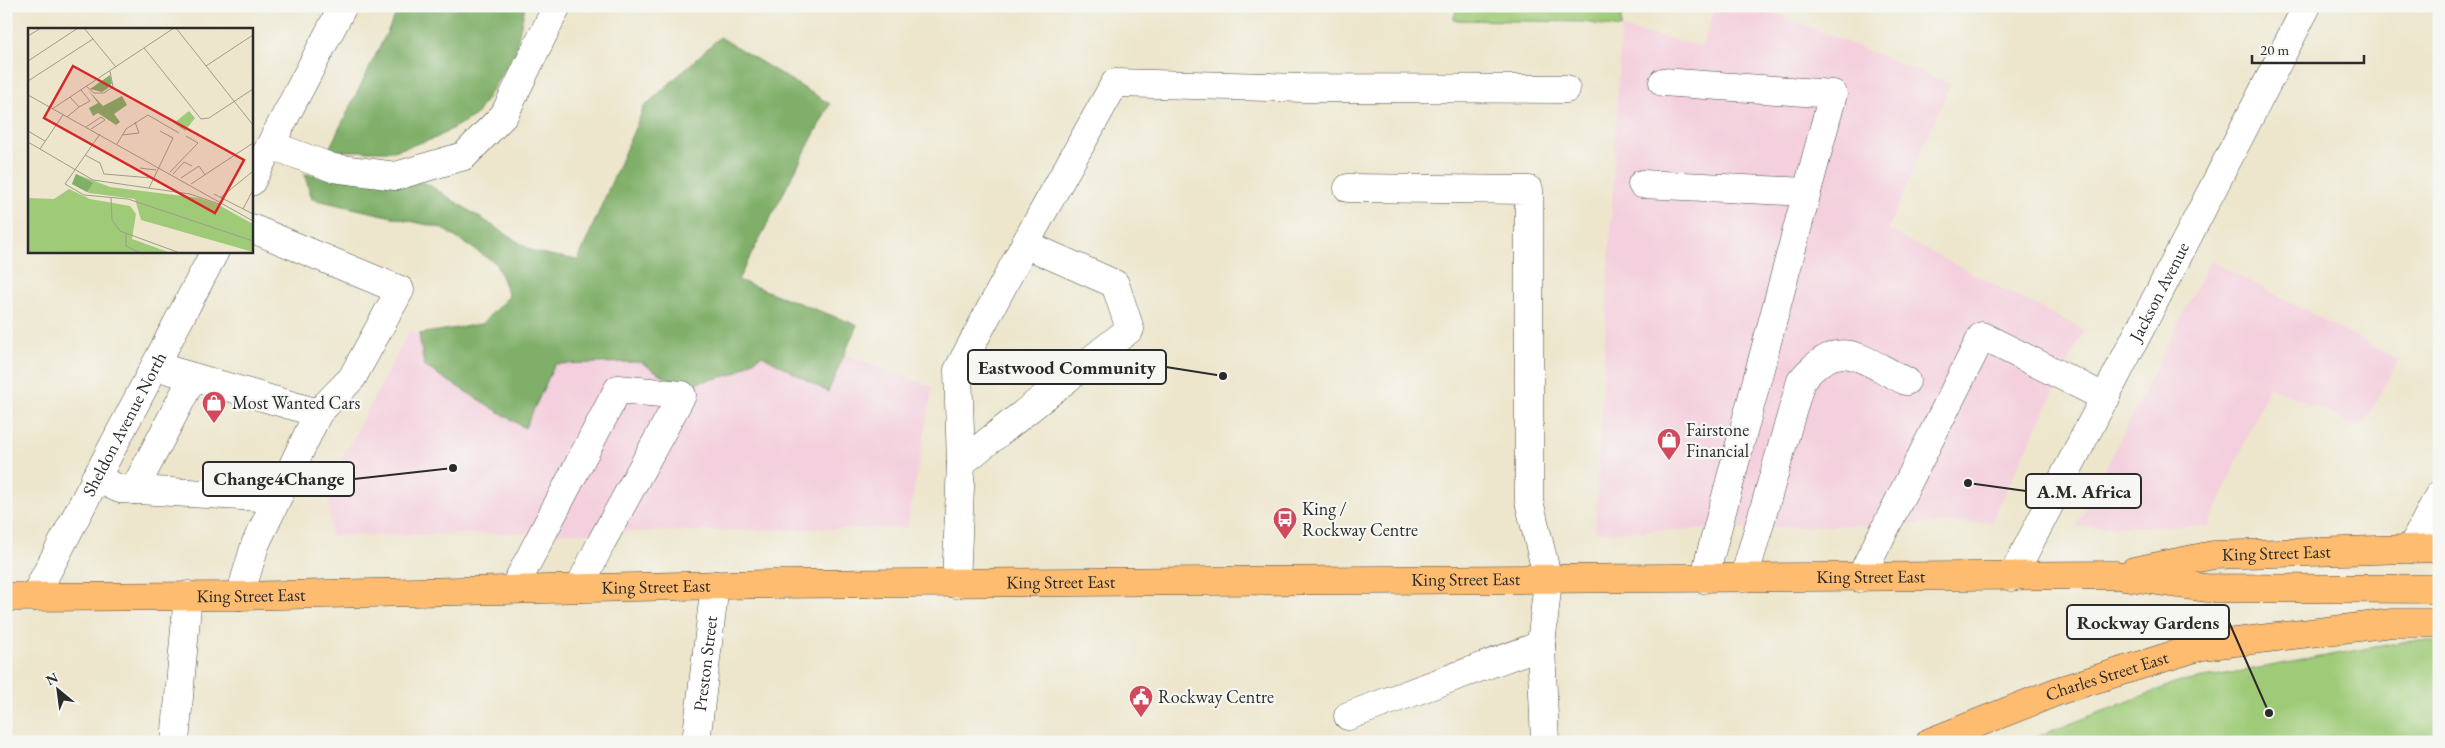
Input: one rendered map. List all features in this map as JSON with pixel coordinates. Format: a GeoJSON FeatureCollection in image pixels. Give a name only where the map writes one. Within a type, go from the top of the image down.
{"type":"FeatureCollection","features":[{"type":"Feature","properties":{"kind":"main road","name":"King Street East"},"geometry":{"type":"LineString","coordinates":[[2116,575],[2213,555],[2439,548]]}},
{"type":"Feature","properties":{"kind":"main road","name":"King Street East"},"geometry":{"type":"LineString","coordinates":[[6,597],[240,596],[514,588],[715,585],[2116,575],[2206,588],[2439,588]]}},
{"type":"Feature","properties":{"kind":"main road","name":"Charles Street East"},"geometry":{"type":"LineString","coordinates":[[1930,742],[2061,690],[2202,646],[2392,623],[2439,623]]}},
{"type":"Feature","properties":{"kind":"street"},"geometry":{"type":"LineString","coordinates":[[252,180],[343,6]]}},
{"type":"Feature","properties":{"kind":"street"},"geometry":{"type":"LineString","coordinates":[[271,145],[333,168],[396,176],[464,156],[504,115],[557,6]]}},
{"type":"Feature","properties":{"kind":"street","name":"Jackson Avenue"},"geometry":{"type":"LineString","coordinates":[[2012,577],[2307,6]]}},
{"type":"Feature","properties":{"kind":"street"},"geometry":{"type":"LineString","coordinates":[[1663,82],[1832,94],[1704,579]]}},
{"type":"Feature","properties":{"kind":"street"},"geometry":{"type":"LineString","coordinates":[[956,584],[961,463],[958,370],[1024,244],[1116,83],[1304,88],[1566,89]]}},
{"type":"Feature","properties":{"kind":"street"},"geometry":{"type":"LineString","coordinates":[[1642,184],[1807,192]]}},
{"type":"Feature","properties":{"kind":"street"},"geometry":{"type":"LineString","coordinates":[[1348,188],[1529,190],[1529,501],[1548,580],[1541,645],[1545,742]]}},
{"type":"Feature","properties":{"kind":"street"},"geometry":{"type":"LineString","coordinates":[[240,596],[255,546],[276,498],[318,413],[352,378],[400,290],[252,228]]}},
{"type":"Feature","properties":{"kind":"street"},"geometry":{"type":"LineString","coordinates":[[961,463],[1130,330],[1115,284],[1024,244]]}},
{"type":"Feature","properties":{"kind":"street","name":"Sheldon Avenue North"},"geometry":{"type":"LineString","coordinates":[[34,597],[214,252]]}},
{"type":"Feature","properties":{"kind":"street"},"geometry":{"type":"LineString","coordinates":[[1860,578],[1982,336],[2106,398]]}},
{"type":"Feature","properties":{"kind":"street"},"geometry":{"type":"LineString","coordinates":[[1744,578],[1801,381],[1813,366],[1831,354],[1846,353],[1906,381]]}},
{"type":"Feature","properties":{"kind":"street"},"geometry":{"type":"LineString","coordinates":[[155,366],[318,413]]}},
{"type":"Feature","properties":{"kind":"street"},"geometry":{"type":"LineString","coordinates":[[134,490],[193,377]]}},
{"type":"Feature","properties":{"kind":"street"},"geometry":{"type":"LineString","coordinates":[[514,588],[618,389],[682,396],[602,540],[579,588]]}},
{"type":"Feature","properties":{"kind":"street"},"geometry":{"type":"LineString","coordinates":[[117,441],[152,454]]}},
{"type":"Feature","properties":{"kind":"street"},"geometry":{"type":"LineString","coordinates":[[95,478],[120,489],[276,498]]}},
{"type":"Feature","properties":{"kind":"street"},"geometry":{"type":"LineString","coordinates":[[2411,549],[2439,495]]}},
{"type":"Feature","properties":{"kind":"street","name":"Preston Street"},"geometry":{"type":"LineString","coordinates":[[696,742],[715,585]]}},
{"type":"Feature","properties":{"kind":"street"},"geometry":{"type":"LineString","coordinates":[[175,742],[188,595]]}},
{"type":"Feature","properties":{"kind":"street"},"geometry":{"type":"LineString","coordinates":[[1348,716],[1541,645]]}},
{"type":"Feature","properties":{"kind":"shaded area"},"geometry":{"type":"Polygon","coordinates":[[[1716,6],[1758,6],[1950,84],[1888,230],[2084,330],[1991,522],[1595,532],[1621,28],[1702,46],[1716,6]]]}},
{"type":"Feature","properties":{"kind":"shaded area"},"geometry":{"type":"Polygon","coordinates":[[[2210,260],[2399,360],[2361,428],[2269,386],[2209,526],[2076,527],[2210,260]]]}},
{"type":"Feature","properties":{"kind":"shaded area"},"geometry":{"type":"Polygon","coordinates":[[[409,331],[464,357],[799,337],[933,387],[907,528],[330,536],[328,486],[409,331]]]}},
{"type":"Feature","properties":{"kind":"green space"},"geometry":{"type":"Polygon","coordinates":[[[400,6],[525,6],[515,53],[476,115],[436,138],[394,151],[328,151],[400,6]]]}},
{"type":"Feature","properties":{"kind":"green space"},"geometry":{"type":"Polygon","coordinates":[[[1458,6],[1621,6],[1621,28],[1584,22],[1453,20],[1458,6]]]}},
{"type":"Feature","properties":{"kind":"green space"},"geometry":{"type":"Polygon","coordinates":[[[720,37],[830,104],[738,280],[857,325],[828,392],[762,355],[734,374],[680,387],[641,362],[555,364],[525,428],[424,366],[419,334],[481,324],[509,296],[496,263],[441,228],[312,199],[304,174],[426,183],[534,252],[578,260],[644,107],[720,37]]]}},
{"type":"Feature","properties":{"kind":"green space"},"geometry":{"type":"Polygon","coordinates":[[[2408,641],[2439,641],[2439,742],[2023,742],[2176,683],[2408,641]]]}},
{"type":"Feature","properties":{"kind":"place","name":"Eastwood Community"},"geometry":{"type":"Point","coordinates":[1223,376]}},
{"type":"Feature","properties":{"kind":"place","name":"Most Wanted Cars"},"geometry":{"type":"Point","coordinates":[214,424]}},
{"type":"Feature","properties":{"kind":"place","name":"Fairstone Financial"},"geometry":{"type":"Point","coordinates":[1669,461]}},
{"type":"Feature","properties":{"kind":"place","name":"Change4Change"},"geometry":{"type":"Point","coordinates":[453,468]}},
{"type":"Feature","properties":{"kind":"place","name":"A.M. Africa"},"geometry":{"type":"Point","coordinates":[1968,483]}},
{"type":"Feature","properties":{"kind":"place","name":"King / Rockway Centre"},"geometry":{"type":"Point","coordinates":[1285,540]}},
{"type":"Feature","properties":{"kind":"place","name":"Rockway Gardens"},"geometry":{"type":"Point","coordinates":[2269,713]}},
{"type":"Feature","properties":{"kind":"place","name":"Rockway Centre"},"geometry":{"type":"Point","coordinates":[1141,718]}}]}
